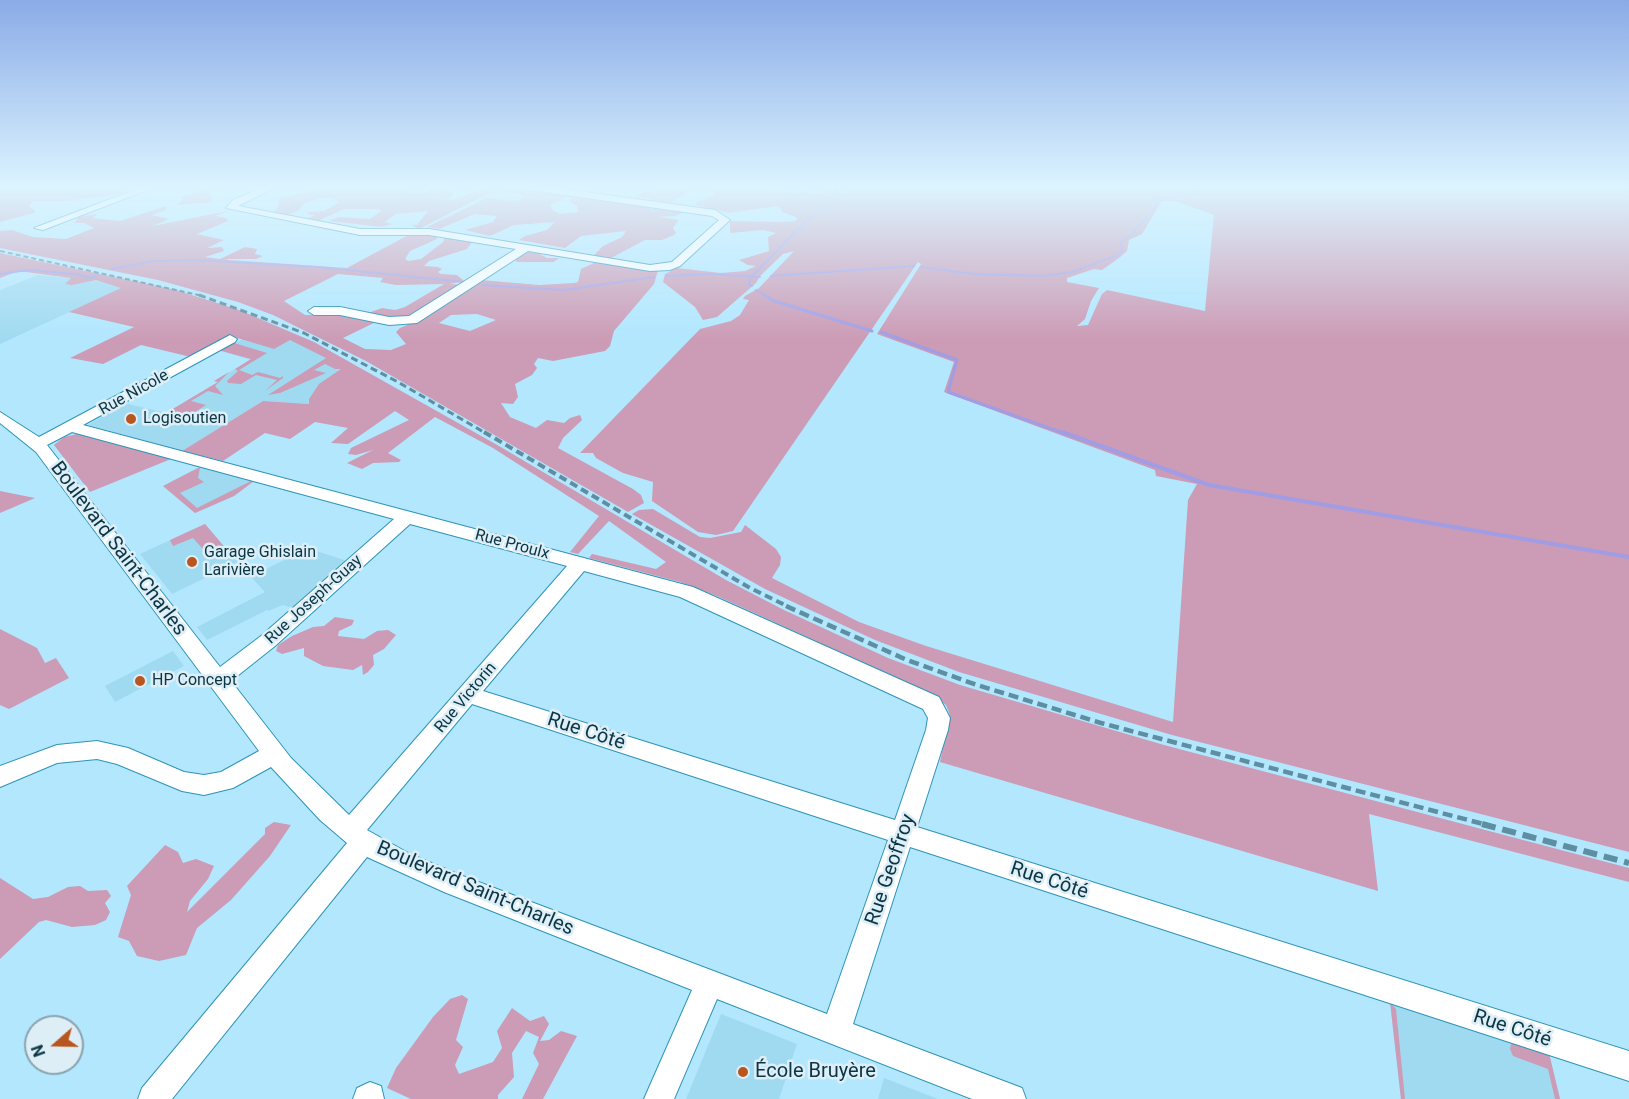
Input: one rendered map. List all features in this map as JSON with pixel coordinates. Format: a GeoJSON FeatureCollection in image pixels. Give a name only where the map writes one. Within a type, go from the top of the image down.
{"type":"FeatureCollection","features":[{"type":"Feature","properties":{"kind":"street"},"geometry":{"type":"LineString","coordinates":[[461,237],[662,269],[676,264],[706,237]]}},
{"type":"Feature","properties":{"kind":"street"},"geometry":{"type":"LineString","coordinates":[[314,311],[340,311],[389,321],[412,320],[526,248]]}},
{"type":"Feature","properties":{"kind":"street","name":"Rue Nicole"},"geometry":{"type":"LineString","coordinates":[[38,444],[230,339]]}},
{"type":"Feature","properties":{"kind":"street","name":"Boulevard Saint-Charles"},"geometry":{"type":"LineString","coordinates":[[0,416],[38,444],[274,754],[318,803],[357,837],[401,862],[453,884],[1011,1099]]}},
{"type":"Feature","properties":{"kind":"street","name":"Rue Proulx"},"geometry":{"type":"LineString","coordinates":[[72,427],[698,596],[924,699],[935,708]]}},
{"type":"Feature","properties":{"kind":"street","name":"Rue Joseph-Guay"},"geometry":{"type":"LineString","coordinates":[[218,680],[268,641],[408,516]]}},
{"type":"Feature","properties":{"kind":"street","name":"Rue Victorin"},"geometry":{"type":"LineString","coordinates":[[153,1099],[469,695],[580,563]]}},
{"type":"Feature","properties":{"kind":"street","name":"Rue Côté"},"geometry":{"type":"LineString","coordinates":[[469,695],[1629,1066]]}},
{"type":"Feature","properties":{"kind":"street","name":"Rue Geoffroy"},"geometry":{"type":"LineString","coordinates":[[836,1032],[938,730],[939,718],[935,708]]}},
{"type":"Feature","properties":{"kind":"street"},"geometry":{"type":"LineString","coordinates":[[0,777],[31,762],[57,754],[97,750],[120,755],[182,781],[204,785],[225,781],[274,754]]}},
{"type":"Feature","properties":{"kind":"street"},"geometry":{"type":"LineString","coordinates":[[659,1099],[710,982]]}},
{"type":"Feature","properties":{"kind":"shaded area"},"geometry":{"type":"Polygon","coordinates":[[[0,237],[212,237],[224,240],[207,248],[222,247],[224,251],[205,257],[220,259],[245,247],[257,249],[255,254],[263,256],[256,259],[226,259],[347,268],[404,237],[437,239],[410,251],[405,259],[408,261],[421,259],[443,242],[445,237],[473,241],[467,249],[429,261],[424,266],[438,267],[442,269],[438,272],[441,274],[457,275],[464,281],[450,284],[465,285],[417,315],[399,319],[368,313],[382,308],[395,310],[405,307],[444,284],[396,285],[380,282],[383,278],[338,274],[284,301],[305,315],[340,314],[376,322],[343,338],[365,349],[391,350],[406,344],[396,332],[400,328],[424,318],[481,280],[539,285],[574,283],[578,282],[581,269],[596,262],[658,271],[654,284],[614,331],[610,346],[605,351],[553,361],[538,358],[534,364],[537,368],[532,375],[515,384],[518,397],[513,404],[501,403],[510,417],[536,428],[547,420],[564,423],[580,415],[582,420],[563,438],[558,448],[633,489],[641,495],[644,503],[628,512],[366,361],[273,315],[238,302],[158,280],[0,248],[0,237]],[[477,314],[451,315],[439,323],[470,331],[496,320],[477,314]]]}},
{"type":"Feature","properties":{"kind":"shaded area"},"geometry":{"type":"Polygon","coordinates":[[[523,237],[579,237],[565,248],[519,240],[523,237]]]}},
{"type":"Feature","properties":{"kind":"shaded area"},"geometry":{"type":"Polygon","coordinates":[[[621,237],[669,237],[662,240],[645,240],[609,259],[595,257],[603,246],[621,237]]]}},
{"type":"Feature","properties":{"kind":"shaded area"},"geometry":{"type":"Polygon","coordinates":[[[768,237],[1135,237],[1129,240],[1127,251],[1102,270],[1094,269],[1067,278],[1067,282],[1099,288],[1091,301],[1085,319],[1077,326],[1088,325],[1102,294],[1107,290],[1205,311],[1212,237],[1629,237],[1629,852],[1172,735],[959,672],[875,640],[765,589],[632,514],[639,510],[653,509],[700,537],[710,538],[741,532],[745,525],[776,549],[781,557],[780,565],[772,578],[859,622],[926,646],[1173,722],[1188,500],[1197,484],[1156,476],[1155,470],[944,392],[954,362],[877,334],[921,264],[918,262],[733,531],[716,535],[698,532],[652,501],[653,482],[623,473],[596,458],[593,453],[580,453],[700,329],[731,321],[740,315],[749,300],[743,299],[745,296],[759,288],[794,251],[783,254],[760,276],[756,283],[717,317],[703,320],[695,307],[663,282],[665,274],[677,268],[721,273],[745,271],[756,266],[739,260],[769,251],[768,237]]]}},
{"type":"Feature","properties":{"kind":"shaded area"},"geometry":{"type":"Polygon","coordinates":[[[528,252],[538,253],[547,258],[559,258],[554,262],[517,262],[514,258],[528,252]]]}},
{"type":"Feature","properties":{"kind":"shaded area"},"geometry":{"type":"Polygon","coordinates":[[[0,253],[176,290],[239,310],[314,342],[499,446],[726,580],[784,610],[888,658],[960,685],[1164,745],[1629,868],[1629,882],[1369,814],[1378,891],[940,762],[950,715],[946,705],[930,693],[717,596],[680,582],[589,558],[592,554],[656,569],[666,562],[609,521],[578,554],[570,552],[599,516],[493,448],[435,417],[388,453],[401,460],[399,462],[373,463],[362,469],[347,463],[373,450],[356,455],[348,454],[351,448],[409,420],[395,411],[348,444],[331,443],[348,428],[315,422],[290,439],[265,433],[223,461],[182,451],[263,401],[309,404],[309,399],[319,384],[341,369],[325,364],[314,370],[326,373],[280,393],[268,395],[326,358],[290,340],[274,349],[231,336],[191,357],[141,345],[103,364],[70,358],[134,327],[69,312],[121,288],[96,280],[72,285],[65,284],[71,278],[18,271],[0,278],[0,253]]]}},
{"type":"Feature","properties":{"kind":"shaded area"},"geometry":{"type":"Polygon","coordinates":[[[38,275],[102,281],[122,288],[0,344],[0,290],[38,275]]]}},
{"type":"Feature","properties":{"kind":"shaded area"},"geometry":{"type":"Polygon","coordinates":[[[268,325],[359,373],[309,404],[263,401],[182,451],[88,425],[124,403],[166,413],[251,360],[221,351],[268,325]]]}},
{"type":"Feature","properties":{"kind":"shaded area"},"geometry":{"type":"Polygon","coordinates":[[[231,342],[267,353],[239,370],[252,375],[258,372],[280,378],[283,376],[283,378],[265,391],[277,380],[256,375],[241,384],[228,383],[227,381],[238,371],[235,369],[251,359],[218,350],[231,342]]]}},
{"type":"Feature","properties":{"kind":"shaded area"},"geometry":{"type":"Polygon","coordinates":[[[229,372],[215,386],[223,395],[208,391],[191,401],[206,405],[189,416],[196,419],[189,423],[161,416],[218,382],[214,381],[229,372]]]}},
{"type":"Feature","properties":{"kind":"shaded area"},"geometry":{"type":"Polygon","coordinates":[[[77,434],[171,459],[90,492],[54,445],[64,437],[77,434]]]}},
{"type":"Feature","properties":{"kind":"shaded area"},"geometry":{"type":"Polygon","coordinates":[[[199,467],[254,481],[234,496],[195,513],[163,486],[199,467]]]}},
{"type":"Feature","properties":{"kind":"shaded area"},"geometry":{"type":"Polygon","coordinates":[[[200,467],[198,478],[204,482],[180,493],[197,508],[254,481],[234,496],[195,513],[163,486],[200,467]]]}},
{"type":"Feature","properties":{"kind":"shaded area"},"geometry":{"type":"Polygon","coordinates":[[[0,491],[35,498],[0,513],[0,491]]]}},
{"type":"Feature","properties":{"kind":"shaded area"},"geometry":{"type":"Polygon","coordinates":[[[205,524],[238,562],[172,594],[140,554],[205,524]]]}},
{"type":"Feature","properties":{"kind":"shaded area"},"geometry":{"type":"Polygon","coordinates":[[[205,524],[227,550],[210,557],[193,538],[173,546],[170,540],[205,524]]]}},
{"type":"Feature","properties":{"kind":"shaded area"},"geometry":{"type":"Polygon","coordinates":[[[301,546],[350,562],[297,609],[283,605],[267,610],[207,640],[197,627],[265,592],[251,577],[286,559],[301,546]]]}},
{"type":"Feature","properties":{"kind":"shaded area"},"geometry":{"type":"Polygon","coordinates":[[[335,617],[354,620],[352,625],[339,631],[338,636],[364,639],[377,631],[388,630],[396,635],[384,649],[373,655],[374,665],[363,675],[362,665],[353,670],[323,666],[304,656],[304,648],[282,654],[276,651],[278,645],[292,636],[313,627],[324,626],[335,617]]]}},
{"type":"Feature","properties":{"kind":"shaded area"},"geometry":{"type":"Polygon","coordinates":[[[0,629],[37,648],[45,663],[56,658],[69,678],[9,709],[0,705],[0,629]]]}},
{"type":"Feature","properties":{"kind":"shaded area"},"geometry":{"type":"Polygon","coordinates":[[[173,651],[184,666],[115,702],[105,686],[173,651]]]}},
{"type":"Feature","properties":{"kind":"shaded area"},"geometry":{"type":"Polygon","coordinates":[[[274,822],[291,825],[270,856],[231,900],[197,928],[186,955],[159,961],[137,956],[129,941],[118,937],[131,895],[127,886],[165,845],[178,852],[183,863],[196,859],[214,866],[208,879],[190,901],[187,912],[265,834],[265,828],[274,822]]]}},
{"type":"Feature","properties":{"kind":"shaded area"},"geometry":{"type":"Polygon","coordinates":[[[0,878],[33,899],[48,897],[68,887],[80,886],[88,891],[107,890],[111,896],[105,903],[110,912],[106,920],[95,925],[72,927],[46,920],[39,922],[0,959],[0,878]]]}},
{"type":"Feature","properties":{"kind":"shaded area"},"geometry":{"type":"Polygon","coordinates":[[[462,995],[468,999],[456,1040],[463,1047],[455,1065],[459,1074],[493,1062],[502,1048],[497,1031],[512,1008],[530,1021],[544,1016],[549,1024],[540,1041],[549,1040],[561,1031],[577,1036],[543,1099],[522,1099],[539,1064],[533,1053],[539,1037],[526,1031],[512,1053],[514,1077],[498,1095],[498,1099],[411,1099],[387,1088],[396,1068],[433,1017],[450,999],[462,995]]]}},
{"type":"Feature","properties":{"kind":"shaded area"},"geometry":{"type":"Polygon","coordinates":[[[1390,1002],[1549,1053],[1560,1099],[1401,1099],[1390,1002]]]}},
{"type":"Feature","properties":{"kind":"shaded area"},"geometry":{"type":"Polygon","coordinates":[[[1390,1002],[1396,1009],[1405,1099],[1401,1099],[1390,1002]]]}},
{"type":"Feature","properties":{"kind":"shaded area","name":"École Bruyère"},"geometry":{"type":"Polygon","coordinates":[[[721,1014],[797,1044],[779,1099],[686,1099],[721,1014]]]}},
{"type":"Feature","properties":{"kind":"shaded area"},"geometry":{"type":"Polygon","coordinates":[[[1512,1041],[1549,1053],[1560,1099],[1555,1099],[1548,1069],[1513,1056],[1510,1049],[1512,1041]]]}},
{"type":"Feature","properties":{"kind":"shaded area"},"geometry":{"type":"Polygon","coordinates":[[[884,1078],[938,1099],[878,1099],[884,1078]]]}},
{"type":"Feature","properties":{"kind":"waterway"},"geometry":{"type":"LineString","coordinates":[[751,276],[790,237]]}},
{"type":"Feature","properties":{"kind":"waterway"},"geometry":{"type":"LineString","coordinates":[[921,267],[973,274],[1043,276],[1072,272],[1118,255],[1122,250],[1121,242],[1127,237]]}},
{"type":"Feature","properties":{"kind":"waterway"},"geometry":{"type":"LineString","coordinates":[[112,269],[153,261],[196,260],[317,267],[464,282]]}},
{"type":"Feature","properties":{"kind":"waterway"},"geometry":{"type":"LineString","coordinates":[[771,276],[914,266]]}},
{"type":"Feature","properties":{"kind":"waterway"},"geometry":{"type":"LineString","coordinates":[[0,274],[28,270],[76,274],[90,278],[98,274]]}},
{"type":"Feature","properties":{"kind":"waterway"},"geometry":{"type":"LineString","coordinates":[[666,276],[710,274],[751,276]]}},
{"type":"Feature","properties":{"kind":"waterway"},"geometry":{"type":"LineString","coordinates":[[751,276],[760,277]]}},
{"type":"Feature","properties":{"kind":"waterway"},"geometry":{"type":"LineString","coordinates":[[751,276],[749,284],[752,286]]}},
{"type":"Feature","properties":{"kind":"waterway"},"geometry":{"type":"LineString","coordinates":[[482,285],[564,290],[654,277]]}},
{"type":"Feature","properties":{"kind":"waterway"},"geometry":{"type":"LineString","coordinates":[[756,290],[766,296]]}},
{"type":"Feature","properties":{"kind":"waterway"},"geometry":{"type":"LineString","coordinates":[[764,295],[774,301],[872,331]]}},
{"type":"Feature","properties":{"kind":"waterway"},"geometry":{"type":"LineString","coordinates":[[881,332],[957,360],[948,392],[1066,434]]}},
{"type":"Feature","properties":{"kind":"waterway"},"geometry":{"type":"LineString","coordinates":[[1062,432],[1209,485],[1629,557]]}},
{"type":"Feature","properties":{"kind":"railway"},"geometry":{"type":"LineString","coordinates":[[0,251],[200,295]]}},
{"type":"Feature","properties":{"kind":"railway"},"geometry":{"type":"LineString","coordinates":[[200,295],[304,333],[398,382],[487,434]]}},
{"type":"Feature","properties":{"kind":"railway"},"geometry":{"type":"LineString","coordinates":[[484,432],[750,588],[789,607]]}},
{"type":"Feature","properties":{"kind":"railway"},"geometry":{"type":"LineString","coordinates":[[786,606],[907,660],[977,685],[1101,723],[1487,825]]}},
{"type":"Feature","properties":{"kind":"railway"},"geometry":{"type":"LineString","coordinates":[[1482,824],[1629,863]]}},
{"type":"Feature","properties":{"kind":"place","name":"Logisoutien"},"geometry":{"type":"Point","coordinates":[131,419]}},
{"type":"Feature","properties":{"kind":"place","name":"Garage Ghislain Larivière"},"geometry":{"type":"Point","coordinates":[192,562]}},
{"type":"Feature","properties":{"kind":"place","name":"HP Concept"},"geometry":{"type":"Point","coordinates":[140,681]}},
{"type":"Feature","properties":{"kind":"place","name":"École Bruyère"},"geometry":{"type":"Point","coordinates":[743,1072]}}]}
